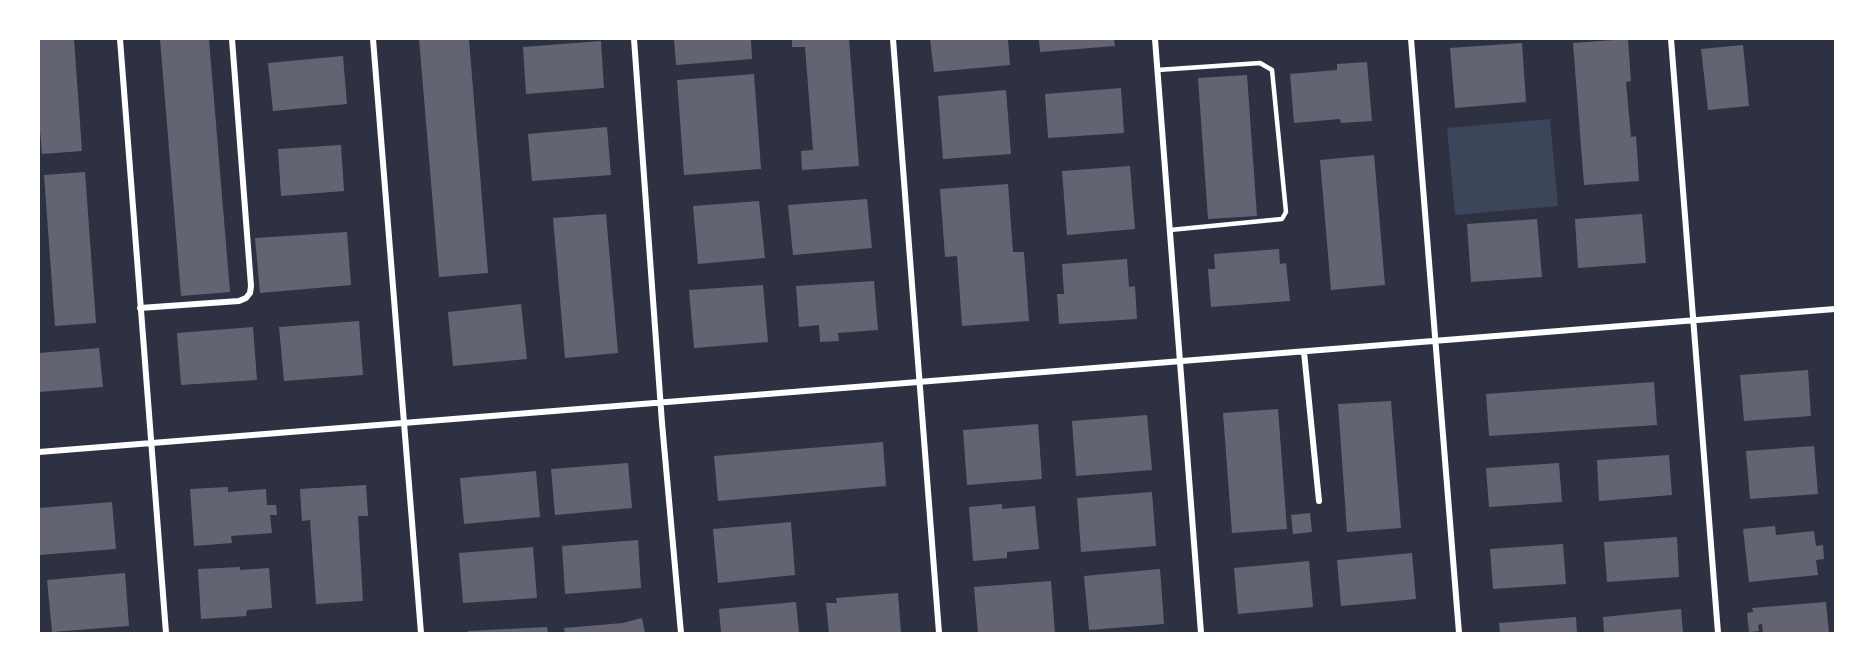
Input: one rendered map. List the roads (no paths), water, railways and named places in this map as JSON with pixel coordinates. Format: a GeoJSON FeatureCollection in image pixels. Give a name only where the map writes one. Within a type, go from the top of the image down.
{"type":"FeatureCollection","features":[{"type":"Feature","properties":{"kind":"street"},"geometry":{"type":"LineString","coordinates":[[120,39],[166,633]]}},
{"type":"Feature","properties":{"kind":"street"},"geometry":{"type":"LineString","coordinates":[[140,308],[239,301],[250,293],[232,39]]}},
{"type":"Feature","properties":{"kind":"street"},"geometry":{"type":"LineString","coordinates":[[373,39],[421,633]]}},
{"type":"Feature","properties":{"kind":"street"},"geometry":{"type":"LineString","coordinates":[[634,39],[681,633]]}},
{"type":"Feature","properties":{"kind":"street"},"geometry":{"type":"LineString","coordinates":[[893,39],[939,633]]}},
{"type":"Feature","properties":{"kind":"street"},"geometry":{"type":"LineString","coordinates":[[1155,39],[1201,633]]}},
{"type":"Feature","properties":{"kind":"street"},"geometry":{"type":"LineString","coordinates":[[1411,39],[1459,633]]}},
{"type":"Feature","properties":{"kind":"street"},"geometry":{"type":"LineString","coordinates":[[1671,39],[1718,633]]}},
{"type":"Feature","properties":{"kind":"street"},"geometry":{"type":"LineString","coordinates":[[39,452],[1835,309]]}},
{"type":"Feature","properties":{"kind":"street"},"geometry":{"type":"LineString","coordinates":[[1305,351],[1319,501]]}},
{"type":"Feature","properties":{"kind":"lane"},"geometry":{"type":"LineString","coordinates":[[1157,70],[1260,63],[1272,70],[1286,212],[1282,219],[1170,230]]}}]}
